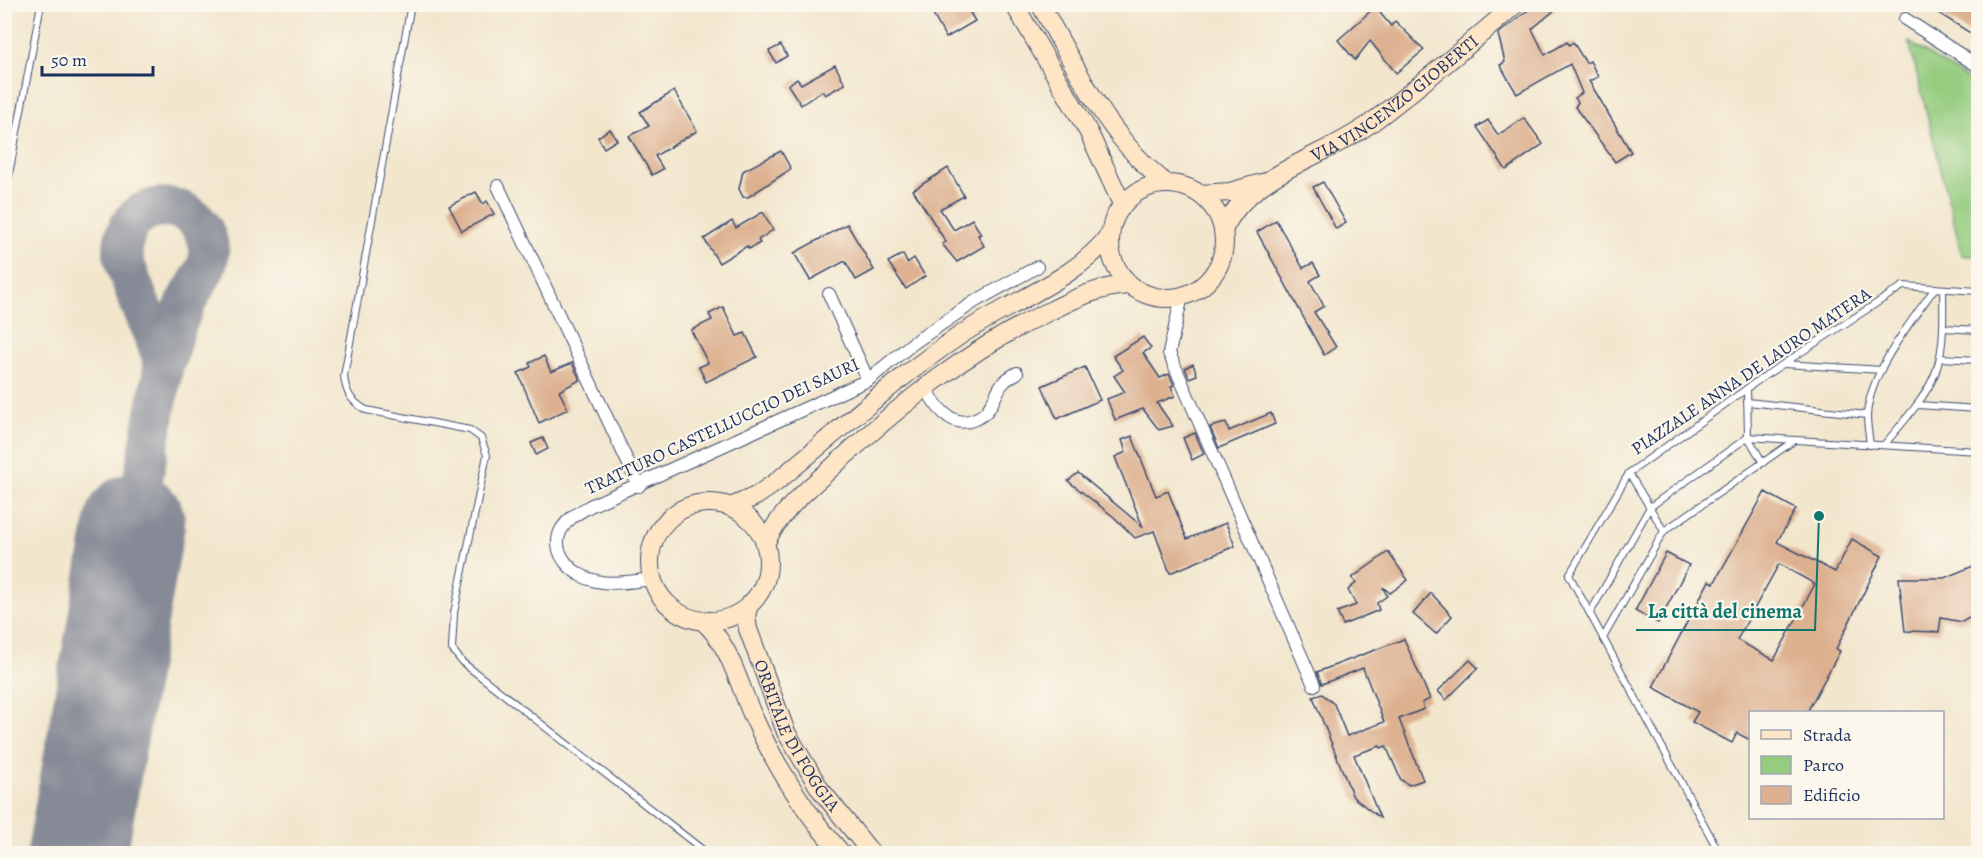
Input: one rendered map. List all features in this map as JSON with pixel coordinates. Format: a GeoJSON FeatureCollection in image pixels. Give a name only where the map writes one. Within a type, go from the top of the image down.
{"type":"FeatureCollection","features":[{"type":"Feature","properties":{"kind":"main road"},"geometry":{"type":"LineString","coordinates":[[1014,4],[1088,131],[1122,204]]}},
{"type":"Feature","properties":{"kind":"main road"},"geometry":{"type":"LineString","coordinates":[[1040,4],[1114,128],[1134,156],[1167,184]]}},
{"type":"Feature","properties":{"kind":"main road","name":"VIA VINCENZO GIOBERTI"},"geometry":{"type":"LineString","coordinates":[[1223,231],[1235,211],[1267,182],[1370,124],[1516,4]]}},
{"type":"Feature","properties":{"kind":"main road","name":"VIA VINCENZO GIOBERTI"},"geometry":{"type":"LineString","coordinates":[[1200,194],[1230,192],[1267,182]]}},
{"type":"Feature","properties":{"kind":"main road"},"geometry":{"type":"LineString","coordinates":[[731,507],[756,496],[775,483],[906,375],[963,334],[1075,268],[1099,250],[1109,235],[1113,219],[1122,204],[1135,193],[1150,186],[1167,184],[1184,186],[1200,194],[1219,217],[1223,231],[1222,256],[1214,274],[1196,291],[1182,297],[1154,297],[1130,285],[1113,263],[1109,235]]}},
{"type":"Feature","properties":{"kind":"main road"},"geometry":{"type":"LineString","coordinates":[[765,544],[780,518],[794,502],[874,429],[956,364],[1028,321],[1088,293],[1112,286],[1130,285]]}},
{"type":"Feature","properties":{"kind":"main road"},"geometry":{"type":"LineString","coordinates":[[712,503],[731,507],[744,515],[756,527],[765,544],[766,575],[760,591],[749,605],[728,617],[703,621],[686,616],[671,607],[659,595],[652,579],[651,551],[662,525],[676,512],[693,505],[712,503]]}},
{"type":"Feature","properties":{"kind":"main road","name":"ORBITALE DI FOGGIA"},"geometry":{"type":"LineString","coordinates":[[749,605],[746,616],[748,629],[786,732],[820,789],[872,854]]}},
{"type":"Feature","properties":{"kind":"main road","name":"ORBITALE DI FOGGIA"},"geometry":{"type":"LineString","coordinates":[[703,621],[720,639],[780,771],[819,829],[842,854]]}},
{"type":"Feature","properties":{"kind":"street"},"geometry":{"type":"LineString","coordinates":[[1905,19],[1978,66]]}},
{"type":"Feature","properties":{"kind":"street"},"geometry":{"type":"LineString","coordinates":[[498,186],[639,486]]}},
{"type":"Feature","properties":{"kind":"street","name":"TRATTURO CASTELLUCCIO DEI SAURI"},"geometry":{"type":"LineString","coordinates":[[652,579],[596,582],[577,574],[563,561],[560,551],[560,532],[571,517],[868,380],[912,344],[974,302],[1037,267]]}},
{"type":"Feature","properties":{"kind":"street"},"geometry":{"type":"LineString","coordinates":[[829,294],[868,380]]}},
{"type":"Feature","properties":{"kind":"street"},"geometry":{"type":"LineString","coordinates":[[1182,297],[1169,353],[1314,685]]}},
{"type":"Feature","properties":{"kind":"street"},"geometry":{"type":"LineString","coordinates":[[926,387],[941,412],[955,420],[969,422],[989,409],[998,386],[1017,373]]}},
{"type":"Feature","properties":{"kind":"lane"},"geometry":{"type":"LineString","coordinates":[[4,201],[41,4]]}},
{"type":"Feature","properties":{"kind":"lane"},"geometry":{"type":"LineString","coordinates":[[411,4],[344,376],[346,390],[352,402],[366,410],[470,430],[481,438],[487,455],[454,613],[452,649],[462,662],[708,854]]}},
{"type":"Feature","properties":{"kind":"lane","name":"PIAZZALE ANNA DE LAURO MATERA"},"geometry":{"type":"LineString","coordinates":[[1720,854],[1569,575],[1629,473],[1783,364],[1903,286],[1978,291]]}},
{"type":"Feature","properties":{"kind":"lane"},"geometry":{"type":"LineString","coordinates":[[1870,445],[1867,415],[1882,370],[1894,346],[1935,288]]}},
{"type":"Feature","properties":{"kind":"lane"},"geometry":{"type":"LineString","coordinates":[[1884,446],[1918,405],[1936,376],[1941,358],[1944,328],[1943,289]]}},
{"type":"Feature","properties":{"kind":"lane"},"geometry":{"type":"LineString","coordinates":[[1944,328],[1978,330]]}},
{"type":"Feature","properties":{"kind":"lane"},"geometry":{"type":"LineString","coordinates":[[1941,358],[1978,360]]}},
{"type":"Feature","properties":{"kind":"lane"},"geometry":{"type":"LineString","coordinates":[[1783,364],[1882,370]]}},
{"type":"Feature","properties":{"kind":"lane"},"geometry":{"type":"LineString","coordinates":[[1747,389],[1748,437],[1763,463]]}},
{"type":"Feature","properties":{"kind":"lane"},"geometry":{"type":"LineString","coordinates":[[1748,402],[1867,415]]}},
{"type":"Feature","properties":{"kind":"lane"},"geometry":{"type":"LineString","coordinates":[[1918,405],[1978,409]]}},
{"type":"Feature","properties":{"kind":"lane"},"geometry":{"type":"LineString","coordinates":[[1590,614],[1650,507],[1748,437],[1978,451]]}},
{"type":"Feature","properties":{"kind":"lane"},"geometry":{"type":"LineString","coordinates":[[1603,638],[1664,531],[1796,440]]}},
{"type":"Feature","properties":{"kind":"lane"},"geometry":{"type":"LineString","coordinates":[[1629,473],[1664,531]]}},
{"type":"Feature","properties":{"kind":"green space"},"geometry":{"type":"Polygon","coordinates":[[[1909,42],[1978,86],[1978,257],[1962,255],[1909,42]]]}},
{"type":"Feature","properties":{"kind":"building"},"geometry":{"type":"Polygon","coordinates":[[[927,4],[965,4],[975,21],[946,38],[927,4]]]}},
{"type":"Feature","properties":{"kind":"building"},"geometry":{"type":"Polygon","coordinates":[[[1536,4],[1562,4],[1532,29],[1545,55],[1567,42],[1569,45],[1573,42],[1586,63],[1590,61],[1598,77],[1589,81],[1631,152],[1615,162],[1575,107],[1578,102],[1575,98],[1582,93],[1570,64],[1517,94],[1500,65],[1505,62],[1498,34],[1536,4]]]}},
{"type":"Feature","properties":{"kind":"building"},"geometry":{"type":"Polygon","coordinates":[[[1924,4],[1978,4],[1978,38],[1924,4]]]}},
{"type":"Feature","properties":{"kind":"building"},"geometry":{"type":"Polygon","coordinates":[[[1375,7],[1391,26],[1395,21],[1424,50],[1396,73],[1370,41],[1355,60],[1338,40],[1375,7]]]}},
{"type":"Feature","properties":{"kind":"building"},"geometry":{"type":"Polygon","coordinates":[[[781,45],[787,56],[776,63],[769,51],[781,45]]]}},
{"type":"Feature","properties":{"kind":"building"},"geometry":{"type":"Polygon","coordinates":[[[835,65],[845,84],[825,95],[822,91],[801,105],[788,85],[797,79],[801,84],[835,65]]]}},
{"type":"Feature","properties":{"kind":"building"},"geometry":{"type":"Polygon","coordinates":[[[674,91],[697,131],[655,156],[663,169],[652,175],[629,136],[649,126],[640,112],[674,91]]]}},
{"type":"Feature","properties":{"kind":"building"},"geometry":{"type":"Polygon","coordinates":[[[1524,118],[1543,144],[1506,170],[1477,127],[1488,120],[1498,135],[1524,118]]]}},
{"type":"Feature","properties":{"kind":"building"},"geometry":{"type":"Polygon","coordinates":[[[610,129],[617,140],[604,148],[598,137],[610,129]]]}},
{"type":"Feature","properties":{"kind":"building"},"geometry":{"type":"Polygon","coordinates":[[[781,151],[791,169],[748,197],[743,197],[739,189],[743,171],[781,151]]]}},
{"type":"Feature","properties":{"kind":"building"},"geometry":{"type":"Polygon","coordinates":[[[948,168],[964,196],[940,209],[954,230],[972,219],[981,234],[978,235],[984,246],[957,262],[942,244],[946,242],[913,190],[948,168]]]}},
{"type":"Feature","properties":{"kind":"building"},"geometry":{"type":"Polygon","coordinates":[[[1323,182],[1346,223],[1336,229],[1313,187],[1323,182]]]}},
{"type":"Feature","properties":{"kind":"building"},"geometry":{"type":"Polygon","coordinates":[[[476,192],[483,204],[487,201],[494,214],[462,231],[449,206],[476,192]]]}},
{"type":"Feature","properties":{"kind":"building"},"geometry":{"type":"Polygon","coordinates":[[[763,212],[773,230],[758,240],[760,243],[749,249],[747,246],[719,263],[704,239],[732,221],[736,228],[763,212]]]}},
{"type":"Feature","properties":{"kind":"building"},"geometry":{"type":"Polygon","coordinates":[[[1276,220],[1303,268],[1313,263],[1320,275],[1310,281],[1324,306],[1314,312],[1336,347],[1324,355],[1257,232],[1276,220]]]}},
{"type":"Feature","properties":{"kind":"building"},"geometry":{"type":"Polygon","coordinates":[[[847,224],[874,270],[856,280],[845,261],[810,280],[794,253],[847,224]]]}},
{"type":"Feature","properties":{"kind":"building"},"geometry":{"type":"Polygon","coordinates":[[[903,254],[907,263],[914,258],[925,276],[906,289],[888,262],[903,254]]]}},
{"type":"Feature","properties":{"kind":"building"},"geometry":{"type":"Polygon","coordinates":[[[723,307],[737,336],[745,333],[757,357],[706,382],[699,367],[708,363],[691,330],[712,320],[709,314],[723,307]]]}},
{"type":"Feature","properties":{"kind":"building"},"geometry":{"type":"Polygon","coordinates":[[[1143,337],[1151,348],[1143,353],[1160,378],[1169,374],[1174,385],[1171,386],[1175,396],[1157,403],[1173,426],[1159,430],[1143,409],[1115,420],[1107,399],[1125,392],[1114,376],[1123,370],[1113,356],[1143,337]]]}},
{"type":"Feature","properties":{"kind":"building"},"geometry":{"type":"Polygon","coordinates":[[[544,356],[551,372],[572,363],[580,380],[559,391],[568,409],[539,423],[518,373],[531,367],[529,363],[544,356]]]}},
{"type":"Feature","properties":{"kind":"building"},"geometry":{"type":"Polygon","coordinates":[[[1193,364],[1197,375],[1189,378],[1185,368],[1193,364]]]}},
{"type":"Feature","properties":{"kind":"building"},"geometry":{"type":"Polygon","coordinates":[[[1085,367],[1100,400],[1057,419],[1042,386],[1085,367]]]}},
{"type":"Feature","properties":{"kind":"building"},"geometry":{"type":"Polygon","coordinates":[[[1271,413],[1275,424],[1219,448],[1210,427],[1226,423],[1229,431],[1271,413]]]}},
{"type":"Feature","properties":{"kind":"building"},"geometry":{"type":"Polygon","coordinates":[[[1195,433],[1204,454],[1192,460],[1183,438],[1195,433]]]}},
{"type":"Feature","properties":{"kind":"building"},"geometry":{"type":"Polygon","coordinates":[[[1132,436],[1156,496],[1168,491],[1187,539],[1226,523],[1235,546],[1170,573],[1154,531],[1135,538],[1114,517],[1068,481],[1078,473],[1143,527],[1115,457],[1126,452],[1122,440],[1132,436]]]}},
{"type":"Feature","properties":{"kind":"building"},"geometry":{"type":"Polygon","coordinates":[[[543,438],[548,449],[536,455],[531,443],[543,438]]]}},
{"type":"Feature","properties":{"kind":"building"},"geometry":{"type":"Polygon","coordinates":[[[1765,492],[1796,509],[1777,542],[1835,572],[1852,539],[1882,556],[1836,649],[1840,651],[1808,711],[1749,711],[1749,739],[1737,733],[1732,743],[1692,722],[1698,712],[1653,687],[1709,581],[1714,583],[1765,492]],[[1779,564],[1737,640],[1774,660],[1815,584],[1779,564]]]}},
{"type":"Feature","properties":{"kind":"building"},"geometry":{"type":"Polygon","coordinates":[[[1388,552],[1408,580],[1390,593],[1383,587],[1387,596],[1377,603],[1379,610],[1343,625],[1337,612],[1356,605],[1348,590],[1356,583],[1352,578],[1388,552]]]}},
{"type":"Feature","properties":{"kind":"building"},"geometry":{"type":"Polygon","coordinates":[[[1666,553],[1689,565],[1658,623],[1635,611],[1666,553]]]}},
{"type":"Feature","properties":{"kind":"building"},"geometry":{"type":"Polygon","coordinates":[[[1978,564],[1978,613],[1962,622],[1941,618],[1939,632],[1905,631],[1899,578],[1944,578],[1978,564]]]}},
{"type":"Feature","properties":{"kind":"building"},"geometry":{"type":"Polygon","coordinates":[[[1431,593],[1452,616],[1436,634],[1413,614],[1431,593]]]}},
{"type":"Feature","properties":{"kind":"building"},"geometry":{"type":"Polygon","coordinates":[[[1404,639],[1430,699],[1422,703],[1424,709],[1399,719],[1423,780],[1409,785],[1401,780],[1386,746],[1354,755],[1380,818],[1353,797],[1313,697],[1322,694],[1334,704],[1347,736],[1384,722],[1363,668],[1322,684],[1317,672],[1404,639]]]}},
{"type":"Feature","properties":{"kind":"building"},"geometry":{"type":"Polygon","coordinates":[[[1470,660],[1478,668],[1446,700],[1438,691],[1470,660]]]}},
{"type":"Feature","properties":{"kind":"taxiway"},"geometry":{"type":"LineString","coordinates":[[135,523],[163,370],[161,355],[133,286],[123,252],[126,232],[135,218],[148,210],[163,207],[179,210],[193,217],[204,230],[209,248],[208,262],[181,315],[167,357]]}},
{"type":"Feature","properties":{"kind":"runway"},"geometry":{"type":"LineString","coordinates":[[77,854],[135,523]]}},
{"type":"Feature","properties":{"kind":"place","name":"La città del cinema"},"geometry":{"type":"Point","coordinates":[1819,516]}}]}
